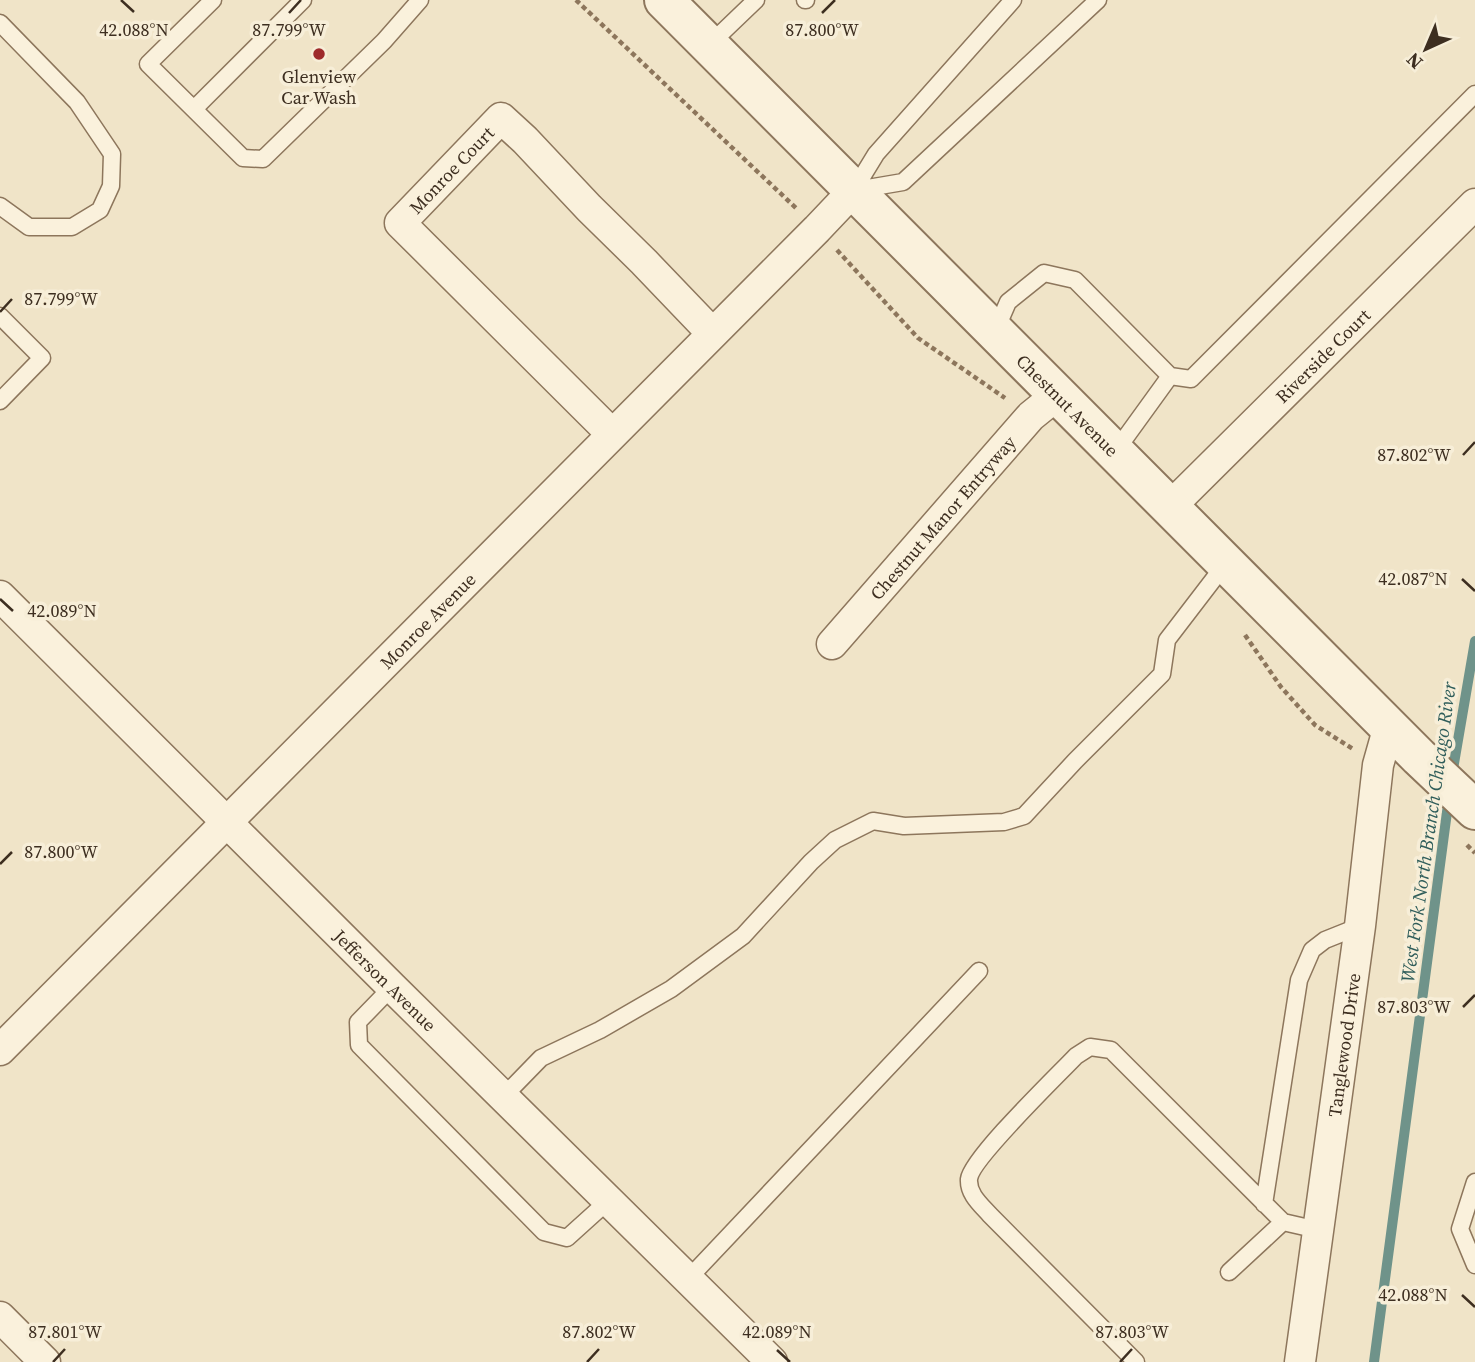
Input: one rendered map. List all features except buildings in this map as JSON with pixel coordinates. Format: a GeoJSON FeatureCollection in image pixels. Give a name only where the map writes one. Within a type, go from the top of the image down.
{"type":"FeatureCollection","features":[{"type":"Feature","properties":{"kind":"street","name":"Chestnut Avenue"},"geometry":{"type":"LineString","coordinates":[[664,0],[995,332],[1044,405],[1115,452],[1475,810]]}},
{"type":"Feature","properties":{"kind":"street","name":"Monroe Court"},"geometry":{"type":"LineString","coordinates":[[612,434],[400,223],[501,118],[712,333]]}},
{"type":"Feature","properties":{"kind":"street","name":"Monroe Avenue"},"geometry":{"type":"LineString","coordinates":[[2,1043],[226,822],[854,190]]}},
{"type":"Feature","properties":{"kind":"street","name":"Riverside Court"},"geometry":{"type":"LineString","coordinates":[[1170,507],[1475,204]]}},
{"type":"Feature","properties":{"kind":"street","name":"Chestnut Manor Entryway"},"geometry":{"type":"LineString","coordinates":[[832,644],[1044,405]]}},
{"type":"Feature","properties":{"kind":"street","name":"Jefferson Avenue"},"geometry":{"type":"LineString","coordinates":[[0,596],[772,1362]]}},
{"type":"Feature","properties":{"kind":"street","name":"Tanglewood Drive"},"geometry":{"type":"LineString","coordinates":[[1300,1362],[1360,926],[1378,765],[1389,726]]}},
{"type":"Feature","properties":{"kind":"street"},"geometry":{"type":"LineString","coordinates":[[0,1317],[45,1362]]}},
{"type":"Feature","properties":{"kind":"lane"},"geometry":{"type":"LineString","coordinates":[[213,0],[148,64],[243,158],[263,159],[384,41],[420,0]]}},
{"type":"Feature","properties":{"kind":"lane"},"geometry":{"type":"LineString","coordinates":[[194,109],[303,0]]}},
{"type":"Feature","properties":{"kind":"lane"},"geometry":{"type":"LineString","coordinates":[[709,45],[756,0]]}},
{"type":"Feature","properties":{"kind":"lane"},"geometry":{"type":"LineString","coordinates":[[854,190],[876,154],[1013,0]]}},
{"type":"Feature","properties":{"kind":"lane"},"geometry":{"type":"LineString","coordinates":[[854,190],[903,182],[1098,0]]}},
{"type":"Feature","properties":{"kind":"lane"},"geometry":{"type":"LineString","coordinates":[[0,23],[77,102],[112,154],[111,186],[100,210],[72,227],[29,227],[0,206]]}},
{"type":"Feature","properties":{"kind":"lane"},"geometry":{"type":"LineString","coordinates":[[995,332],[1008,302],[1044,273],[1075,280],[1170,376],[1191,379],[1475,94]]}},
{"type":"Feature","properties":{"kind":"lane"},"geometry":{"type":"LineString","coordinates":[[0,316],[42,358],[0,401]]}},
{"type":"Feature","properties":{"kind":"lane"},"geometry":{"type":"LineString","coordinates":[[1115,452],[1170,376]]}},
{"type":"Feature","properties":{"kind":"lane"},"geometry":{"type":"LineString","coordinates":[[503,1097],[541,1058],[600,1030],[671,989],[743,936],[811,862],[835,840],[873,821],[904,826],[1004,822],[1024,816],[1162,674],[1167,640],[1226,564]]}},
{"type":"Feature","properties":{"kind":"lane"},"geometry":{"type":"LineString","coordinates":[[1264,1204],[1299,980],[1312,950],[1325,940],[1360,926]]}},
{"type":"Feature","properties":{"kind":"lane"},"geometry":{"type":"LineString","coordinates":[[688,1279],[979,971]]}},
{"type":"Feature","properties":{"kind":"lane"},"geometry":{"type":"LineString","coordinates":[[392,987],[358,1022],[359,1045],[544,1232],[567,1238],[608,1201]]}},
{"type":"Feature","properties":{"kind":"lane"},"geometry":{"type":"LineString","coordinates":[[1136,1362],[970,1192],[969,1176],[983,1153],[1076,1056],[1090,1047],[1111,1050],[1283,1222],[1318,1230]]}},
{"type":"Feature","properties":{"kind":"lane"},"geometry":{"type":"LineString","coordinates":[[1475,1182],[1460,1229],[1475,1265]]}},
{"type":"Feature","properties":{"kind":"lane"},"geometry":{"type":"LineString","coordinates":[[1229,1272],[1283,1222]]}},
{"type":"Feature","properties":{"kind":"path"},"geometry":{"type":"LineString","coordinates":[[576,0],[817,229],[918,338],[1044,405]]}},
{"type":"Feature","properties":{"kind":"path"},"geometry":{"type":"LineString","coordinates":[[1244,632],[1281,687],[1315,724],[1378,765]]}},
{"type":"Feature","properties":{"kind":"waterway","name":"West Fork North Branch Chicago River"},"geometry":{"type":"LineString","coordinates":[[1452,775],[1475,641]]}},
{"type":"Feature","properties":{"kind":"waterway","name":"West Fork North Branch Chicago River"},"geometry":{"type":"LineString","coordinates":[[1374,1362],[1449,797]]}},
{"type":"Feature","properties":{"kind":"place","name":"Glenview Car Wash"},"geometry":{"type":"Point","coordinates":[319,54]}}]}
